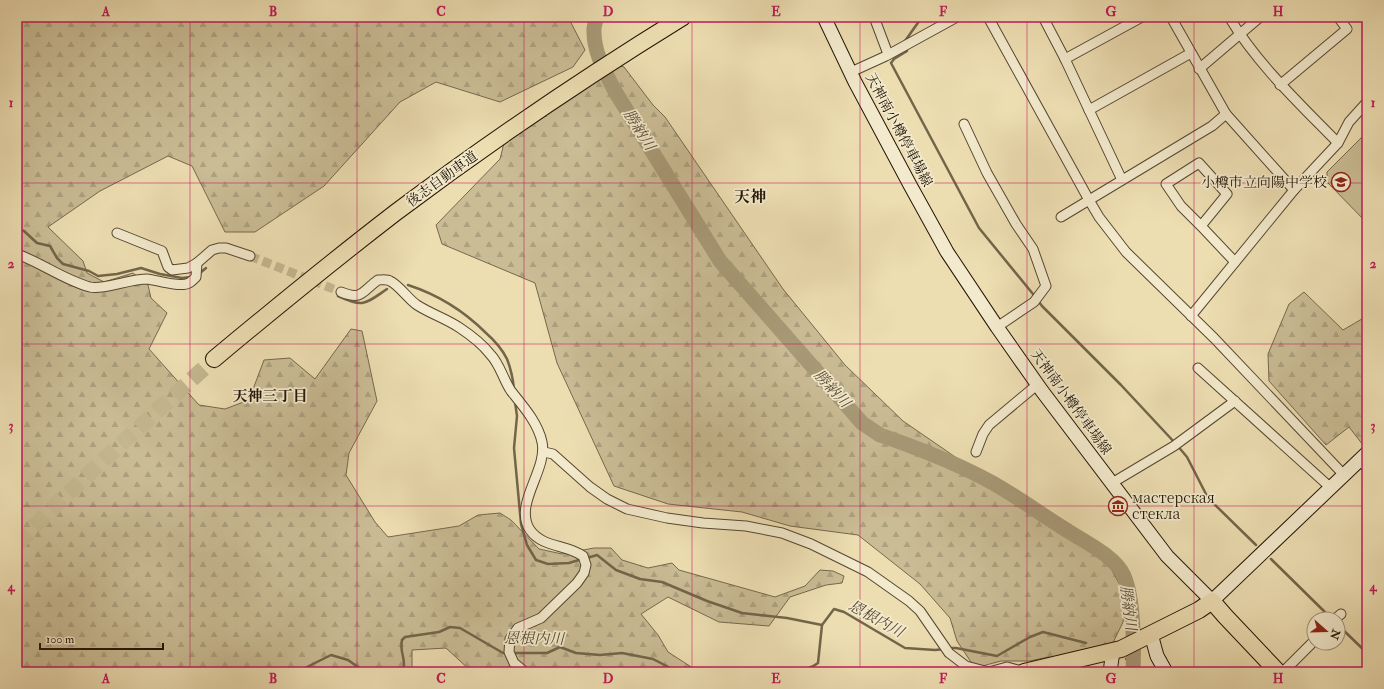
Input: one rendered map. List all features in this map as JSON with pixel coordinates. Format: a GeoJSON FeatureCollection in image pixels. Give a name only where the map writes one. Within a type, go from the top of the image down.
{"type":"FeatureCollection","features":[{"type":"Feature","properties":{"kind":"highway","name":"後志自動車道"},"geometry":{"type":"LineString","coordinates":[[213,357],[300,281],[392,209],[620,50],[674,17]]}},
{"type":"Feature","properties":{"kind":"highway","name":"後志自動車道"},"geometry":{"type":"LineString","coordinates":[[500,134],[629,50],[683,17]]}},
{"type":"Feature","properties":{"kind":"highway"},"geometry":{"type":"LineString","coordinates":[[1024,672],[1117,650],[1199,610],[1212,601],[1224,616],[1278,672]]}},
{"type":"Feature","properties":{"kind":"main road","name":"天神南小樽停車場線"},"geometry":{"type":"LineString","coordinates":[[824,17],[851,72],[943,245],[997,327],[1167,556],[1212,601]]}},
{"type":"Feature","properties":{"kind":"main road"},"geometry":{"type":"LineString","coordinates":[[1212,601],[1344,475],[1365,460]]}},
{"type":"Feature","properties":{"kind":"main road"},"geometry":{"type":"LineString","coordinates":[[1149,635],[1166,672]]}},
{"type":"Feature","properties":{"kind":"main road"},"geometry":{"type":"LineString","coordinates":[[1110,672],[1117,650]]}},
{"type":"Feature","properties":{"kind":"street"},"geometry":{"type":"LineString","coordinates":[[874,17],[888,54]]}},
{"type":"Feature","properties":{"kind":"street"},"geometry":{"type":"LineString","coordinates":[[851,72],[957,17]]}},
{"type":"Feature","properties":{"kind":"street"},"geometry":{"type":"LineString","coordinates":[[988,17],[1089,200],[1126,252],[1214,338],[1344,475]]}},
{"type":"Feature","properties":{"kind":"street"},"geometry":{"type":"LineString","coordinates":[[1065,59],[1142,17]]}},
{"type":"Feature","properties":{"kind":"street"},"geometry":{"type":"LineString","coordinates":[[1171,17],[1226,114],[1294,190]]}},
{"type":"Feature","properties":{"kind":"street"},"geometry":{"type":"LineString","coordinates":[[1229,17],[1240,35],[1280,85],[1338,143]]}},
{"type":"Feature","properties":{"kind":"street"},"geometry":{"type":"LineString","coordinates":[[1200,69],[1260,17]]}},
{"type":"Feature","properties":{"kind":"street"},"geometry":{"type":"LineString","coordinates":[[1280,85],[1347,29],[1338,17]]}},
{"type":"Feature","properties":{"kind":"street"},"geometry":{"type":"LineString","coordinates":[[1045,18],[1122,180]]}},
{"type":"Feature","properties":{"kind":"street"},"geometry":{"type":"LineString","coordinates":[[1089,110],[1191,53]]}},
{"type":"Feature","properties":{"kind":"street"},"geometry":{"type":"LineString","coordinates":[[1191,316],[1294,190],[1338,143],[1350,122],[1367,102]]}},
{"type":"Feature","properties":{"kind":"street"},"geometry":{"type":"LineString","coordinates":[[1061,217],[1212,126],[1226,114]]}},
{"type":"Feature","properties":{"kind":"street"},"geometry":{"type":"LineString","coordinates":[[964,124],[988,173],[1016,224],[1033,249],[1046,286],[1034,302],[997,327]]}},
{"type":"Feature","properties":{"kind":"street"},"geometry":{"type":"LineString","coordinates":[[1202,226],[1227,194],[1198,163],[1166,184],[1181,206],[1202,226],[1235,262]]}},
{"type":"Feature","properties":{"kind":"street"},"geometry":{"type":"LineString","coordinates":[[117,233],[162,251],[168,267],[172,270],[188,268],[197,264],[212,250],[220,248],[226,248],[250,256]]}},
{"type":"Feature","properties":{"kind":"street"},"geometry":{"type":"LineString","coordinates":[[17,254],[91,288],[130,281],[147,280],[188,284],[196,277],[197,264]]}},
{"type":"Feature","properties":{"kind":"street"},"geometry":{"type":"LineString","coordinates":[[341,292],[356,296],[363,293],[378,280],[391,281],[416,304],[461,328],[491,354],[500,368],[507,385],[531,417],[542,440],[544,452],[525,508],[526,520],[530,529],[541,540],[545,543],[576,551],[583,556],[586,565],[584,573],[577,583],[541,618],[518,628],[510,639],[509,652],[514,663],[525,672]]}},
{"type":"Feature","properties":{"kind":"street"},"geometry":{"type":"LineString","coordinates":[[1198,368],[1331,488]]}},
{"type":"Feature","properties":{"kind":"street"},"geometry":{"type":"LineString","coordinates":[[976,452],[983,434],[989,426],[1038,384]]}},
{"type":"Feature","properties":{"kind":"street"},"geometry":{"type":"LineString","coordinates":[[1112,483],[1174,446],[1235,401]]}},
{"type":"Feature","properties":{"kind":"street"},"geometry":{"type":"LineString","coordinates":[[544,452],[553,454],[590,487],[607,499],[627,508],[667,518],[703,523],[746,526],[782,533],[811,544],[868,572],[909,601],[920,611],[946,649],[966,666],[989,672],[1007,667],[1024,672]]}},
{"type":"Feature","properties":{"kind":"street"},"geometry":{"type":"LineString","coordinates":[[1284,672],[1306,649]]}},
{"type":"Feature","properties":{"kind":"green space"},"geometry":{"type":"Polygon","coordinates":[[[17,17],[568,17],[585,50],[573,67],[500,102],[436,82],[400,102],[324,186],[255,232],[225,232],[192,166],[168,156],[100,191],[48,227],[83,261],[87,273],[104,282],[133,273],[148,285],[151,298],[167,313],[149,349],[199,405],[225,409],[249,400],[264,360],[290,358],[315,379],[351,329],[362,331],[377,401],[349,453],[346,475],[375,522],[388,537],[459,526],[478,515],[500,513],[511,520],[539,549],[562,554],[594,548],[611,548],[622,560],[648,568],[672,563],[679,570],[775,597],[805,586],[820,570],[833,571],[844,576],[842,583],[826,585],[790,597],[769,626],[719,622],[668,597],[641,614],[658,635],[668,652],[696,670],[696,672],[472,672],[446,648],[412,650],[412,672],[17,672],[17,17]]]}},
{"type":"Feature","properties":{"kind":"green space"},"geometry":{"type":"Polygon","coordinates":[[[614,64],[624,67],[653,105],[665,117],[783,289],[845,365],[903,421],[1041,516],[1061,528],[1109,565],[1126,596],[1123,622],[1108,653],[1089,665],[1048,657],[1030,661],[1001,661],[975,668],[957,641],[950,618],[920,584],[858,535],[790,526],[742,512],[668,504],[614,486],[557,363],[535,283],[442,244],[436,225],[500,159],[505,139],[614,64]]]}},
{"type":"Feature","properties":{"kind":"green space"},"geometry":{"type":"Polygon","coordinates":[[[1367,132],[1367,223],[1327,182],[1327,172],[1367,132]]]}},
{"type":"Feature","properties":{"kind":"green space"},"geometry":{"type":"Polygon","coordinates":[[[1304,292],[1343,330],[1367,316],[1367,441],[1363,445],[1349,427],[1326,445],[1269,381],[1268,354],[1289,304],[1304,292]]]}},
{"type":"Feature","properties":{"kind":"waterway","name":"勝納川"},"geometry":{"type":"LineString","coordinates":[[597,17],[594,29],[594,38],[598,54],[608,78],[720,261],[862,423],[880,435],[937,456],[991,482],[1099,550],[1114,562],[1124,576],[1130,597],[1132,610],[1133,672]]}},
{"type":"Feature","properties":{"kind":"waterway"},"geometry":{"type":"LineString","coordinates":[[905,41],[922,17]]}},
{"type":"Feature","properties":{"kind":"waterway"},"geometry":{"type":"LineString","coordinates":[[907,51],[894,59],[891,63],[979,228],[1042,306],[1121,385],[1176,444],[1187,457],[1208,498],[1256,545]]}},
{"type":"Feature","properties":{"kind":"waterway"},"geometry":{"type":"LineString","coordinates":[[17,229],[24,231],[37,243],[50,246],[57,258],[63,264],[89,271],[98,276],[117,274],[141,268],[160,274],[182,278],[191,277]]}},
{"type":"Feature","properties":{"kind":"waterway"},"geometry":{"type":"LineString","coordinates":[[200,273],[206,268]]}},
{"type":"Feature","properties":{"kind":"waterway"},"geometry":{"type":"LineString","coordinates":[[408,285],[430,293],[450,304],[468,317],[492,339],[507,359],[512,374],[514,389]]}},
{"type":"Feature","properties":{"kind":"waterway"},"geometry":{"type":"LineString","coordinates":[[338,296],[354,302],[364,303],[387,289]]}},
{"type":"Feature","properties":{"kind":"waterway"},"geometry":{"type":"LineString","coordinates":[[515,402],[517,416],[514,448],[521,524],[527,545],[536,560],[548,564],[569,563],[582,559]]}},
{"type":"Feature","properties":{"kind":"waterway"},"geometry":{"type":"LineString","coordinates":[[587,558],[597,555],[616,570],[640,579],[662,582],[707,601],[742,613],[787,618],[822,625]]}},
{"type":"Feature","properties":{"kind":"waterway"},"geometry":{"type":"LineString","coordinates":[[1271,559],[1324,611]]}},
{"type":"Feature","properties":{"kind":"waterway","name":"恩根内川"},"geometry":{"type":"LineString","coordinates":[[739,672],[748,670],[795,670],[811,667],[818,663],[822,625],[834,609],[844,612],[905,648],[935,650],[945,649]]}},
{"type":"Feature","properties":{"kind":"waterway","name":"恩根内川"},"geometry":{"type":"LineString","coordinates":[[403,672],[404,663],[401,645],[402,640],[405,637],[439,632],[450,627],[460,628],[503,653],[507,653]]}},
{"type":"Feature","properties":{"kind":"waterway","name":"恩根内川"},"geometry":{"type":"LineString","coordinates":[[949,648],[997,656],[1030,637],[1043,632],[1086,643]]}},
{"type":"Feature","properties":{"kind":"waterway"},"geometry":{"type":"LineString","coordinates":[[1346,633],[1367,653]]}},
{"type":"Feature","properties":{"kind":"waterway","name":"恩根内川"},"geometry":{"type":"LineString","coordinates":[[512,653],[547,653],[560,647],[576,653],[600,655],[622,653],[653,659],[678,672]]}},
{"type":"Feature","properties":{"kind":"waterway","name":"恩根内川"},"geometry":{"type":"LineString","coordinates":[[297,672],[331,655],[348,660],[365,672]]}},
{"type":"Feature","properties":{"kind":"waterway","name":"恩根内川"},"geometry":{"type":"LineString","coordinates":[[1126,659],[1133,657]]}},
{"type":"Feature","properties":{"kind":"tunnel"},"geometry":{"type":"LineString","coordinates":[[250,256],[341,292]]}},
{"type":"Feature","properties":{"kind":"tunnel"},"geometry":{"type":"LineString","coordinates":[[17,544],[90,473],[214,359]]}},
{"type":"Feature","properties":{"kind":"place","name":"小樽市立向陽中学校"},"geometry":{"type":"Point","coordinates":[1341,182]}},
{"type":"Feature","properties":{"kind":"place","name":"мастерская стекла"},"geometry":{"type":"Point","coordinates":[1118,506]}},
{"type":"Feature","properties":{"kind":"district","name":"天神"},"geometry":{"type":"Point","coordinates":[750,197]}},
{"type":"Feature","properties":{"kind":"district","name":"天神三丁目"},"geometry":{"type":"Point","coordinates":[270,396]}}]}
